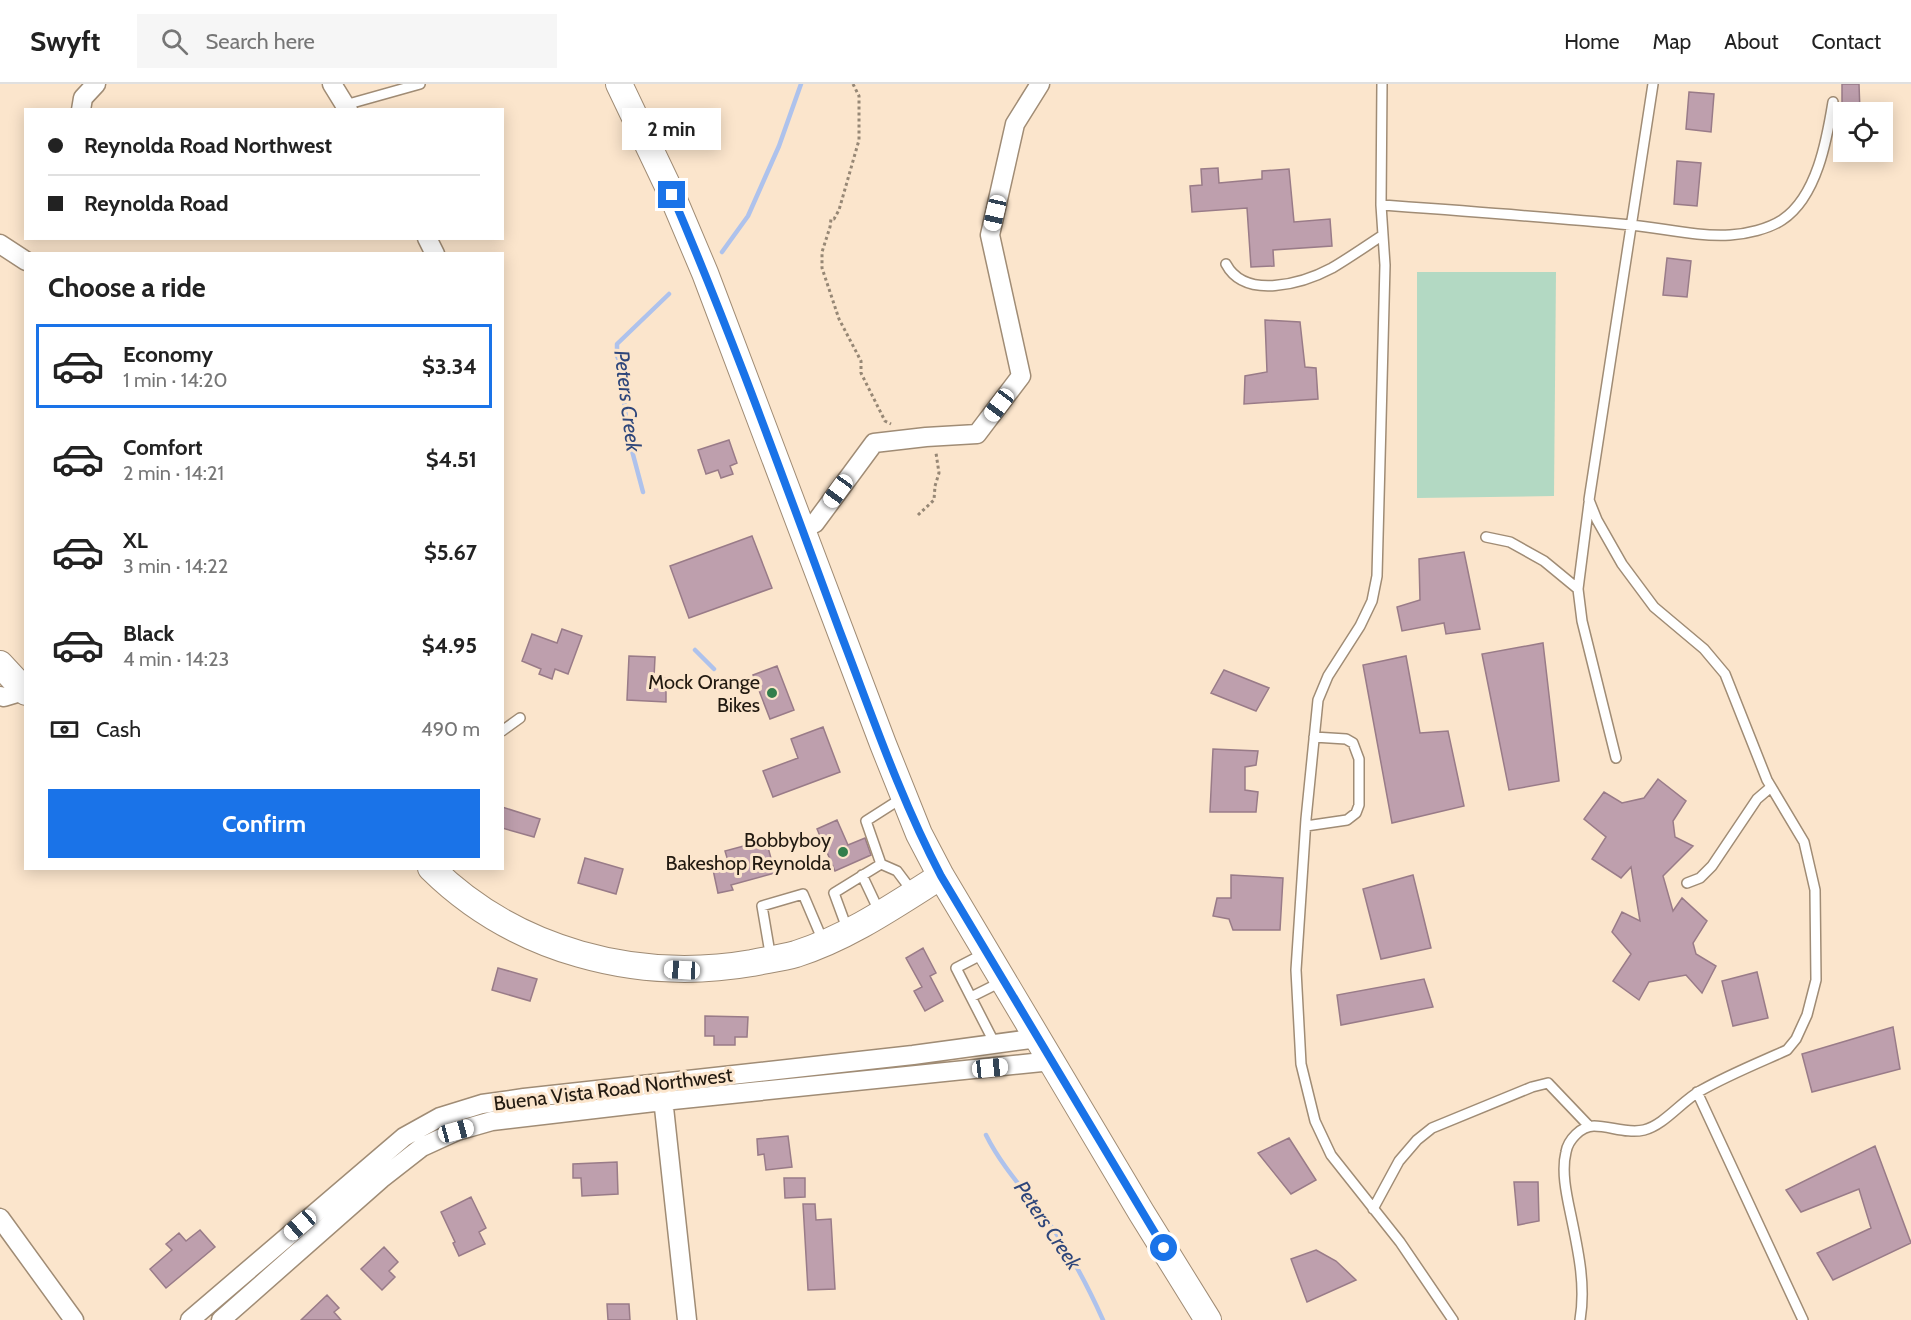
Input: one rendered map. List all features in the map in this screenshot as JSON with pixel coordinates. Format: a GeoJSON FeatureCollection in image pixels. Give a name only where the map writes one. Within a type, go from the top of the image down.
{"type":"FeatureCollection","features":[{"type":"Feature","properties":{"kind":"main road"},"geometry":{"type":"LineString","coordinates":[[620,84],[672,195],[705,273],[919,834],[1003,981],[1208,1320]]}},
{"type":"Feature","properties":{"kind":"main road"},"geometry":{"type":"LineString","coordinates":[[0,664],[17,693]]}},
{"type":"Feature","properties":{"kind":"main road"},"geometry":{"type":"LineString","coordinates":[[442,873],[472,903],[537,939],[570,952],[605,961],[647,968],[682,970],[725,968],[795,954],[824,944],[880,914],[941,876]]}},
{"type":"Feature","properties":{"kind":"street"},"geometry":{"type":"LineString","coordinates":[[81,108],[83,98],[96,84]]}},
{"type":"Feature","properties":{"kind":"street"},"geometry":{"type":"LineString","coordinates":[[332,84],[347,107]]}},
{"type":"Feature","properties":{"kind":"street"},"geometry":{"type":"LineString","coordinates":[[802,529],[815,523],[874,443],[977,434],[1021,376],[990,235],[1015,124],[1040,84]]}},
{"type":"Feature","properties":{"kind":"street"},"geometry":{"type":"LineString","coordinates":[[0,244],[24,260]]}},
{"type":"Feature","properties":{"kind":"street","name":"Buena Vista Road Northwest"},"geometry":{"type":"LineString","coordinates":[[190,1320],[404,1137],[440,1117],[482,1104],[902,1056],[1038,1038]]}},
{"type":"Feature","properties":{"kind":"street","name":"Buena Vista Road Northwest"},"geometry":{"type":"LineString","coordinates":[[221,1320],[381,1179],[422,1147],[456,1131],[492,1121],[1052,1061]]}},
{"type":"Feature","properties":{"kind":"street"},"geometry":{"type":"LineString","coordinates":[[661,1082],[687,1320]]}},
{"type":"Feature","properties":{"kind":"street"},"geometry":{"type":"LineString","coordinates":[[0,1218],[74,1320]]}},
{"type":"Feature","properties":{"kind":"lane"},"geometry":{"type":"LineString","coordinates":[[347,107],[420,84]]}},
{"type":"Feature","properties":{"kind":"lane"},"geometry":{"type":"LineString","coordinates":[[1382,84],[1381,204],[1385,265],[1377,576],[1372,601],[1328,676],[1318,700],[1296,970],[1301,1064],[1315,1121],[1331,1155],[1400,1242],[1453,1320]]}},
{"type":"Feature","properties":{"kind":"lane"},"geometry":{"type":"LineString","coordinates":[[1616,758],[1582,621],[1578,589],[1589,500],[1653,84]]}},
{"type":"Feature","properties":{"kind":"lane"},"geometry":{"type":"LineString","coordinates":[[1381,204],[1631,225],[1704,234],[1731,235],[1768,227],[1792,212],[1803,197],[1823,157],[1833,102]]}},
{"type":"Feature","properties":{"kind":"lane"},"geometry":{"type":"LineString","coordinates":[[1226,264],[1231,274],[1245,282],[1264,285],[1283,284],[1303,280],[1331,268],[1383,235]]}},
{"type":"Feature","properties":{"kind":"lane"},"geometry":{"type":"LineString","coordinates":[[1580,1320],[1583,1300],[1578,1252],[1565,1174],[1566,1152],[1574,1136],[1589,1126],[1606,1126],[1626,1131],[1645,1130],[1668,1116],[1697,1092],[1786,1050],[1796,1039],[1807,1015],[1816,980],[1815,890],[1804,842],[1771,787],[1725,674],[1704,649],[1654,607],[1622,564],[1597,520],[1589,500]]}},
{"type":"Feature","properties":{"kind":"lane"},"geometry":{"type":"LineString","coordinates":[[1486,537],[1510,542],[1544,561],[1578,589]]}},
{"type":"Feature","properties":{"kind":"lane"},"geometry":{"type":"LineString","coordinates":[[504,730],[520,718]]}},
{"type":"Feature","properties":{"kind":"lane"},"geometry":{"type":"LineString","coordinates":[[1306,826],[1347,820],[1356,813],[1359,804],[1359,759],[1353,743],[1346,739],[1314,737]]}},
{"type":"Feature","properties":{"kind":"lane"},"geometry":{"type":"LineString","coordinates":[[1687,883],[1700,878],[1712,866],[1757,799],[1771,787]]}},
{"type":"Feature","properties":{"kind":"lane"},"geometry":{"type":"LineString","coordinates":[[904,796],[866,821],[881,864],[897,871],[914,893]]}},
{"type":"Feature","properties":{"kind":"lane"},"geometry":{"type":"LineString","coordinates":[[849,932],[834,893],[881,864]]}},
{"type":"Feature","properties":{"kind":"lane"},"geometry":{"type":"LineString","coordinates":[[862,875],[880,914]]}},
{"type":"Feature","properties":{"kind":"lane"},"geometry":{"type":"LineString","coordinates":[[772,959],[762,906],[803,894],[824,944]]}},
{"type":"Feature","properties":{"kind":"lane"},"geometry":{"type":"LineString","coordinates":[[986,952],[956,968],[995,1044]]}},
{"type":"Feature","properties":{"kind":"lane"},"geometry":{"type":"LineString","coordinates":[[971,997],[1003,981]]}},
{"type":"Feature","properties":{"kind":"lane"},"geometry":{"type":"LineString","coordinates":[[1373,1209],[1399,1161],[1417,1140],[1432,1128],[1532,1087],[1548,1083],[1589,1126]]}},
{"type":"Feature","properties":{"kind":"lane"},"geometry":{"type":"LineString","coordinates":[[1697,1092],[1799,1319]]}},
{"type":"Feature","properties":{"kind":"path"},"geometry":{"type":"LineString","coordinates":[[853,84],[859,96],[858,146],[839,210],[834,219],[831,219],[822,252],[822,268],[839,319],[861,361],[861,373],[885,421],[897,428]]}},
{"type":"Feature","properties":{"kind":"path"},"geometry":{"type":"LineString","coordinates":[[918,515],[934,500],[939,473],[938,456],[932,441],[926,437]]}},
{"type":"Feature","properties":{"kind":"green space"},"geometry":{"type":"Polygon","coordinates":[[[1417,272],[1556,272],[1554,496],[1417,498],[1417,272]]]}},
{"type":"Feature","properties":{"kind":"building"},"geometry":{"type":"Polygon","coordinates":[[[1842,84],[1859,84],[1860,102],[1842,102],[1842,84]]]}},
{"type":"Feature","properties":{"kind":"building"},"geometry":{"type":"Polygon","coordinates":[[[1689,92],[1714,94],[1711,132],[1686,129],[1689,92]]]}},
{"type":"Feature","properties":{"kind":"building"},"geometry":{"type":"Polygon","coordinates":[[[1677,161],[1701,163],[1697,206],[1674,204],[1677,161]]]}},
{"type":"Feature","properties":{"kind":"building"},"geometry":{"type":"Polygon","coordinates":[[[1218,168],[1219,183],[1262,179],[1262,171],[1289,169],[1294,222],[1330,219],[1332,246],[1273,250],[1274,266],[1251,267],[1247,208],[1192,212],[1190,186],[1202,185],[1201,169],[1218,168]]]}},
{"type":"Feature","properties":{"kind":"building"},"geometry":{"type":"Polygon","coordinates":[[[1667,258],[1691,261],[1687,297],[1663,295],[1667,258]]]}},
{"type":"Feature","properties":{"kind":"building"},"geometry":{"type":"Polygon","coordinates":[[[1265,320],[1300,322],[1305,367],[1316,368],[1318,399],[1244,404],[1245,376],[1267,372],[1265,320]]]}},
{"type":"Feature","properties":{"kind":"building"},"geometry":{"type":"Polygon","coordinates":[[[729,440],[737,463],[730,466],[733,474],[721,478],[718,470],[706,474],[698,450],[729,440]]]}},
{"type":"Feature","properties":{"kind":"building"},"geometry":{"type":"Polygon","coordinates":[[[752,536],[772,588],[689,618],[670,566],[752,536]]]}},
{"type":"Feature","properties":{"kind":"building"},"geometry":{"type":"Polygon","coordinates":[[[1464,552],[1480,629],[1446,634],[1444,623],[1402,631],[1397,607],[1420,600],[1419,559],[1464,552]]]}},
{"type":"Feature","properties":{"kind":"building"},"geometry":{"type":"Polygon","coordinates":[[[562,629],[582,636],[568,674],[555,669],[552,679],[539,674],[541,669],[522,661],[532,634],[557,643],[562,629]]]}},
{"type":"Feature","properties":{"kind":"building"},"geometry":{"type":"Polygon","coordinates":[[[1543,643],[1559,781],[1509,790],[1482,654],[1543,643]]]}},
{"type":"Feature","properties":{"kind":"building"},"geometry":{"type":"Polygon","coordinates":[[[629,656],[655,657],[654,678],[666,678],[666,702],[627,700],[629,656]]]}},
{"type":"Feature","properties":{"kind":"building"},"geometry":{"type":"Polygon","coordinates":[[[1406,656],[1420,733],[1448,731],[1464,806],[1392,823],[1363,665],[1406,656]]]}},
{"type":"Feature","properties":{"kind":"building"},"geometry":{"type":"Polygon","coordinates":[[[777,666],[794,710],[770,719],[753,675],[777,666]]]}},
{"type":"Feature","properties":{"kind":"building"},"geometry":{"type":"Polygon","coordinates":[[[1224,670],[1269,688],[1256,711],[1211,693],[1224,670]]]}},
{"type":"Feature","properties":{"kind":"building"},"geometry":{"type":"Polygon","coordinates":[[[823,727],[840,772],[773,797],[763,771],[798,758],[791,739],[823,727]]]}},
{"type":"Feature","properties":{"kind":"building"},"geometry":{"type":"Polygon","coordinates":[[[1213,749],[1258,751],[1256,765],[1245,767],[1245,790],[1258,792],[1256,812],[1210,812],[1213,749]]]}},
{"type":"Feature","properties":{"kind":"building"},"geometry":{"type":"Polygon","coordinates":[[[1658,779],[1686,801],[1673,821],[1675,837],[1693,846],[1663,876],[1673,911],[1682,898],[1707,921],[1693,943],[1696,954],[1716,966],[1702,993],[1686,975],[1649,982],[1639,1000],[1613,981],[1631,954],[1612,932],[1622,912],[1640,921],[1631,867],[1621,878],[1592,859],[1606,837],[1584,819],[1604,792],[1622,803],[1644,798],[1658,779]]]}},
{"type":"Feature","properties":{"kind":"building"},"geometry":{"type":"Polygon","coordinates":[[[504,808],[540,819],[534,837],[504,829],[504,808]]]}},
{"type":"Feature","properties":{"kind":"building"},"geometry":{"type":"Polygon","coordinates":[[[837,820],[848,845],[865,838],[871,855],[835,871],[817,829],[837,820]]]}},
{"type":"Feature","properties":{"kind":"building"},"geometry":{"type":"Polygon","coordinates":[[[766,840],[775,873],[731,885],[733,890],[718,893],[712,865],[728,861],[725,851],[766,840]]]}},
{"type":"Feature","properties":{"kind":"building"},"geometry":{"type":"Polygon","coordinates":[[[585,858],[623,869],[616,894],[578,883],[585,858]]]}},
{"type":"Feature","properties":{"kind":"building"},"geometry":{"type":"Polygon","coordinates":[[[1231,875],[1283,878],[1280,930],[1233,930],[1229,919],[1213,916],[1217,898],[1231,898],[1231,875]]]}},
{"type":"Feature","properties":{"kind":"building"},"geometry":{"type":"Polygon","coordinates":[[[1413,875],[1431,948],[1381,959],[1363,889],[1413,875]]]}},
{"type":"Feature","properties":{"kind":"building"},"geometry":{"type":"Polygon","coordinates":[[[923,948],[936,973],[930,976],[943,1001],[925,1011],[914,991],[922,987],[906,958],[923,948]]]}},
{"type":"Feature","properties":{"kind":"building"},"geometry":{"type":"Polygon","coordinates":[[[498,968],[537,979],[530,1001],[492,990],[498,968]]]}},
{"type":"Feature","properties":{"kind":"building"},"geometry":{"type":"Polygon","coordinates":[[[1757,972],[1768,1018],[1733,1026],[1722,981],[1757,972]]]}},
{"type":"Feature","properties":{"kind":"building"},"geometry":{"type":"Polygon","coordinates":[[[1424,979],[1433,1007],[1341,1025],[1337,995],[1424,979]]]}},
{"type":"Feature","properties":{"kind":"building"},"geometry":{"type":"Polygon","coordinates":[[[705,1016],[748,1017],[747,1037],[735,1037],[735,1045],[714,1045],[714,1036],[705,1036],[705,1016]]]}},
{"type":"Feature","properties":{"kind":"building"},"geometry":{"type":"Polygon","coordinates":[[[1893,1027],[1900,1069],[1812,1092],[1802,1054],[1893,1027]]]}},
{"type":"Feature","properties":{"kind":"building"},"geometry":{"type":"Polygon","coordinates":[[[788,1136],[792,1167],[766,1170],[764,1154],[758,1155],[757,1139],[788,1136]]]}},
{"type":"Feature","properties":{"kind":"building"},"geometry":{"type":"Polygon","coordinates":[[[1289,1138],[1316,1180],[1291,1194],[1258,1153],[1289,1138]]]}},
{"type":"Feature","properties":{"kind":"building"},"geometry":{"type":"Polygon","coordinates":[[[1875,1146],[1911,1243],[1833,1280],[1817,1253],[1871,1228],[1859,1189],[1801,1212],[1786,1190],[1875,1146]]]}},
{"type":"Feature","properties":{"kind":"building"},"geometry":{"type":"Polygon","coordinates":[[[617,1162],[618,1194],[582,1196],[581,1178],[573,1178],[573,1164],[617,1162]]]}},
{"type":"Feature","properties":{"kind":"building"},"geometry":{"type":"Polygon","coordinates":[[[784,1178],[805,1178],[805,1197],[785,1198],[784,1178]]]}},
{"type":"Feature","properties":{"kind":"building"},"geometry":{"type":"Polygon","coordinates":[[[1514,1182],[1538,1182],[1539,1221],[1518,1225],[1514,1182]]]}},
{"type":"Feature","properties":{"kind":"building"},"geometry":{"type":"Polygon","coordinates":[[[471,1197],[486,1228],[479,1232],[485,1244],[459,1256],[441,1212],[471,1197]]]}},
{"type":"Feature","properties":{"kind":"building"},"geometry":{"type":"Polygon","coordinates":[[[803,1204],[815,1204],[816,1220],[831,1219],[835,1289],[808,1290],[803,1204]]]}},
{"type":"Feature","properties":{"kind":"building"},"geometry":{"type":"Polygon","coordinates":[[[200,1230],[215,1247],[166,1288],[150,1269],[172,1250],[166,1244],[179,1233],[186,1241],[200,1230]]]}},
{"type":"Feature","properties":{"kind":"building"},"geometry":{"type":"Polygon","coordinates":[[[384,1247],[398,1262],[389,1271],[395,1277],[382,1290],[361,1269],[384,1247]]]}},
{"type":"Feature","properties":{"kind":"building"},"geometry":{"type":"Polygon","coordinates":[[[1316,1250],[1336,1261],[1356,1280],[1307,1302],[1291,1259],[1316,1250]]]}},
{"type":"Feature","properties":{"kind":"building"},"geometry":{"type":"Polygon","coordinates":[[[327,1295],[339,1308],[334,1312],[341,1320],[301,1320],[327,1295]]]}},
{"type":"Feature","properties":{"kind":"building"},"geometry":{"type":"Polygon","coordinates":[[[607,1304],[629,1304],[630,1320],[608,1320],[607,1304]]]}},
{"type":"Feature","properties":{"kind":"waterway","name":"Peters Creek"},"geometry":{"type":"LineString","coordinates":[[722,252],[748,216],[779,146],[801,84]]}},
{"type":"Feature","properties":{"kind":"waterway","name":"Peters Creek"},"geometry":{"type":"LineString","coordinates":[[643,492],[626,419],[617,344],[669,294]]}},
{"type":"Feature","properties":{"kind":"waterway","name":"Peters Creek"},"geometry":{"type":"LineString","coordinates":[[695,650],[714,669]]}},
{"type":"Feature","properties":{"kind":"waterway","name":"Peters Creek"},"geometry":{"type":"LineString","coordinates":[[986,1135],[1005,1167],[1061,1240],[1103,1320]]}},
{"type":"Feature","properties":{"kind":"place","name":"Mock Orange Bikes"},"geometry":{"type":"Point","coordinates":[772,693]}},
{"type":"Feature","properties":{"kind":"place","name":"Bobbyboy Bakeshop Reynolda"},"geometry":{"type":"Point","coordinates":[843,852]}},
{"type":"Feature","properties":{"kind":"route"},"geometry":{"type":"LineString","coordinates":[[672,195],[705,273],[919,834],[941,876],[1164,1248]]}}]}
